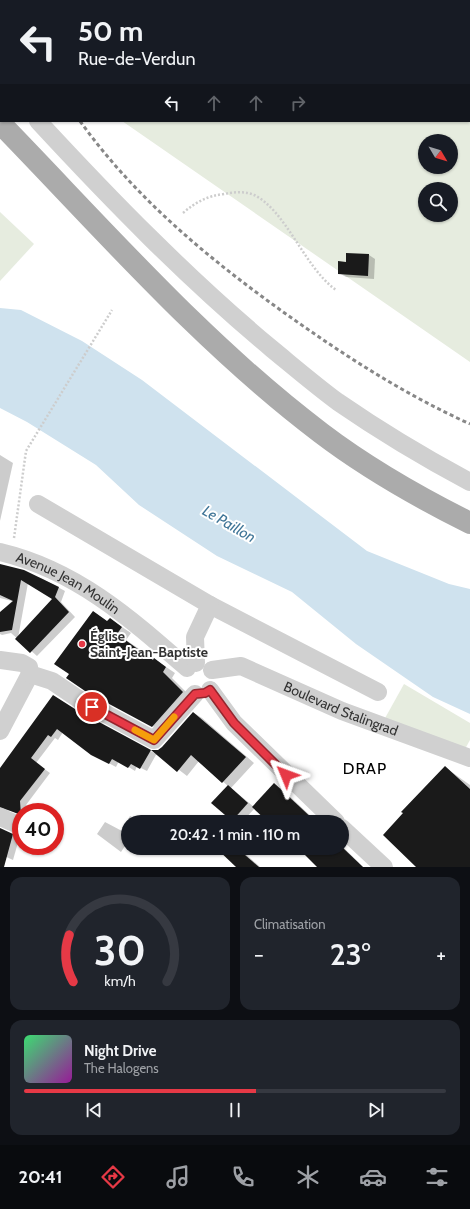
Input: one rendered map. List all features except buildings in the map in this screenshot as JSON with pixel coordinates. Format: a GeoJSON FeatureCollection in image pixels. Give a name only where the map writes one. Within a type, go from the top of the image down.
{"type":"FeatureCollection","features":[{"type":"Feature","properties":{"kind":"main road"},"geometry":{"type":"LineString","coordinates":[[15,122],[204,317],[274,377],[330,423],[383,462],[470,510]]}},
{"type":"Feature","properties":{"kind":"main road"},"geometry":{"type":"LineString","coordinates":[[0,123],[197,326],[265,386],[320,432],[373,470],[470,523]]}},
{"type":"Feature","properties":{"kind":"street"},"geometry":{"type":"LineString","coordinates":[[39,122],[118,207],[232,316],[338,402],[442,467],[470,482]]}},
{"type":"Feature","properties":{"kind":"street"},"geometry":{"type":"LineString","coordinates":[[38,504],[210,605],[378,692]]}},
{"type":"Feature","properties":{"kind":"street","name":"Avenue Jean Moulin"},"geometry":{"type":"LineString","coordinates":[[6,553],[49,569],[97,594],[191,666]]}},
{"type":"Feature","properties":{"kind":"street"},"geometry":{"type":"LineString","coordinates":[[191,666],[194,637],[210,605]]}},
{"type":"Feature","properties":{"kind":"street"},"geometry":{"type":"LineString","coordinates":[[0,660],[22,663],[29,667],[30,674],[1,726]]}},
{"type":"Feature","properties":{"kind":"street"},"geometry":{"type":"LineString","coordinates":[[30,674],[52,681],[80,700],[154,740],[202,692],[214,681],[212,670],[205,664],[191,666],[184,673],[184,683],[186,688],[202,692],[329,815]]}},
{"type":"Feature","properties":{"kind":"street","name":"Boulevard Stalingrad"},"geometry":{"type":"LineString","coordinates":[[212,670],[241,666],[342,711],[470,758]]}},
{"type":"Feature","properties":{"kind":"street"},"geometry":{"type":"LineString","coordinates":[[0,817],[12,822]]}},
{"type":"Feature","properties":{"kind":"street"},"geometry":{"type":"LineString","coordinates":[[349,834],[384,867]]}},
{"type":"Feature","properties":{"kind":"path"},"geometry":{"type":"LineString","coordinates":[[183,213],[202,199],[212,196],[244,192],[255,195],[271,207],[314,269],[336,290]]}},
{"type":"Feature","properties":{"kind":"path"},"geometry":{"type":"LineString","coordinates":[[6,553],[26,450],[112,310]]}},
{"type":"Feature","properties":{"kind":"shaded area"},"geometry":{"type":"Polygon","coordinates":[[[123,122],[470,122],[470,362],[123,122]]]}},
{"type":"Feature","properties":{"kind":"shaded area"},"geometry":{"type":"Polygon","coordinates":[[[0,212],[34,244],[0,281],[0,212]]]}},
{"type":"Feature","properties":{"kind":"shaded area"},"geometry":{"type":"Polygon","coordinates":[[[404,684],[470,723],[470,740],[465,749],[384,720],[404,684]]]}},
{"type":"Feature","properties":{"kind":"water","name":"Le Paillon"},"geometry":{"type":"Polygon","coordinates":[[[0,308],[21,310],[82,341],[142,380],[367,551],[449,584],[470,589],[470,714],[433,697],[356,644],[292,592],[217,556],[139,505],[96,465],[27,422],[0,408],[0,308]]]}},
{"type":"Feature","properties":{"kind":"railway"},"geometry":{"type":"LineString","coordinates":[[81,122],[101,149],[149,201],[201,249],[257,293],[330,345],[375,374],[470,424]]}},
{"type":"Feature","properties":{"kind":"slow traffic"},"geometry":{"type":"LineString","coordinates":[[135,730],[154,740],[174,717]]}},
{"type":"Feature","properties":{"kind":"place","name":"Église Saint-Jean-Baptiste"},"geometry":{"type":"Point","coordinates":[82,644]}},
{"type":"Feature","properties":{"kind":"district","name":"DRAP"},"geometry":{"type":"Point","coordinates":[365,768]}},
{"type":"Feature","properties":{"kind":"route"},"geometry":{"type":"LineString","coordinates":[[92,707],[154,740],[195,694],[205,693],[210,690],[234,723],[286,775]]}}]}
